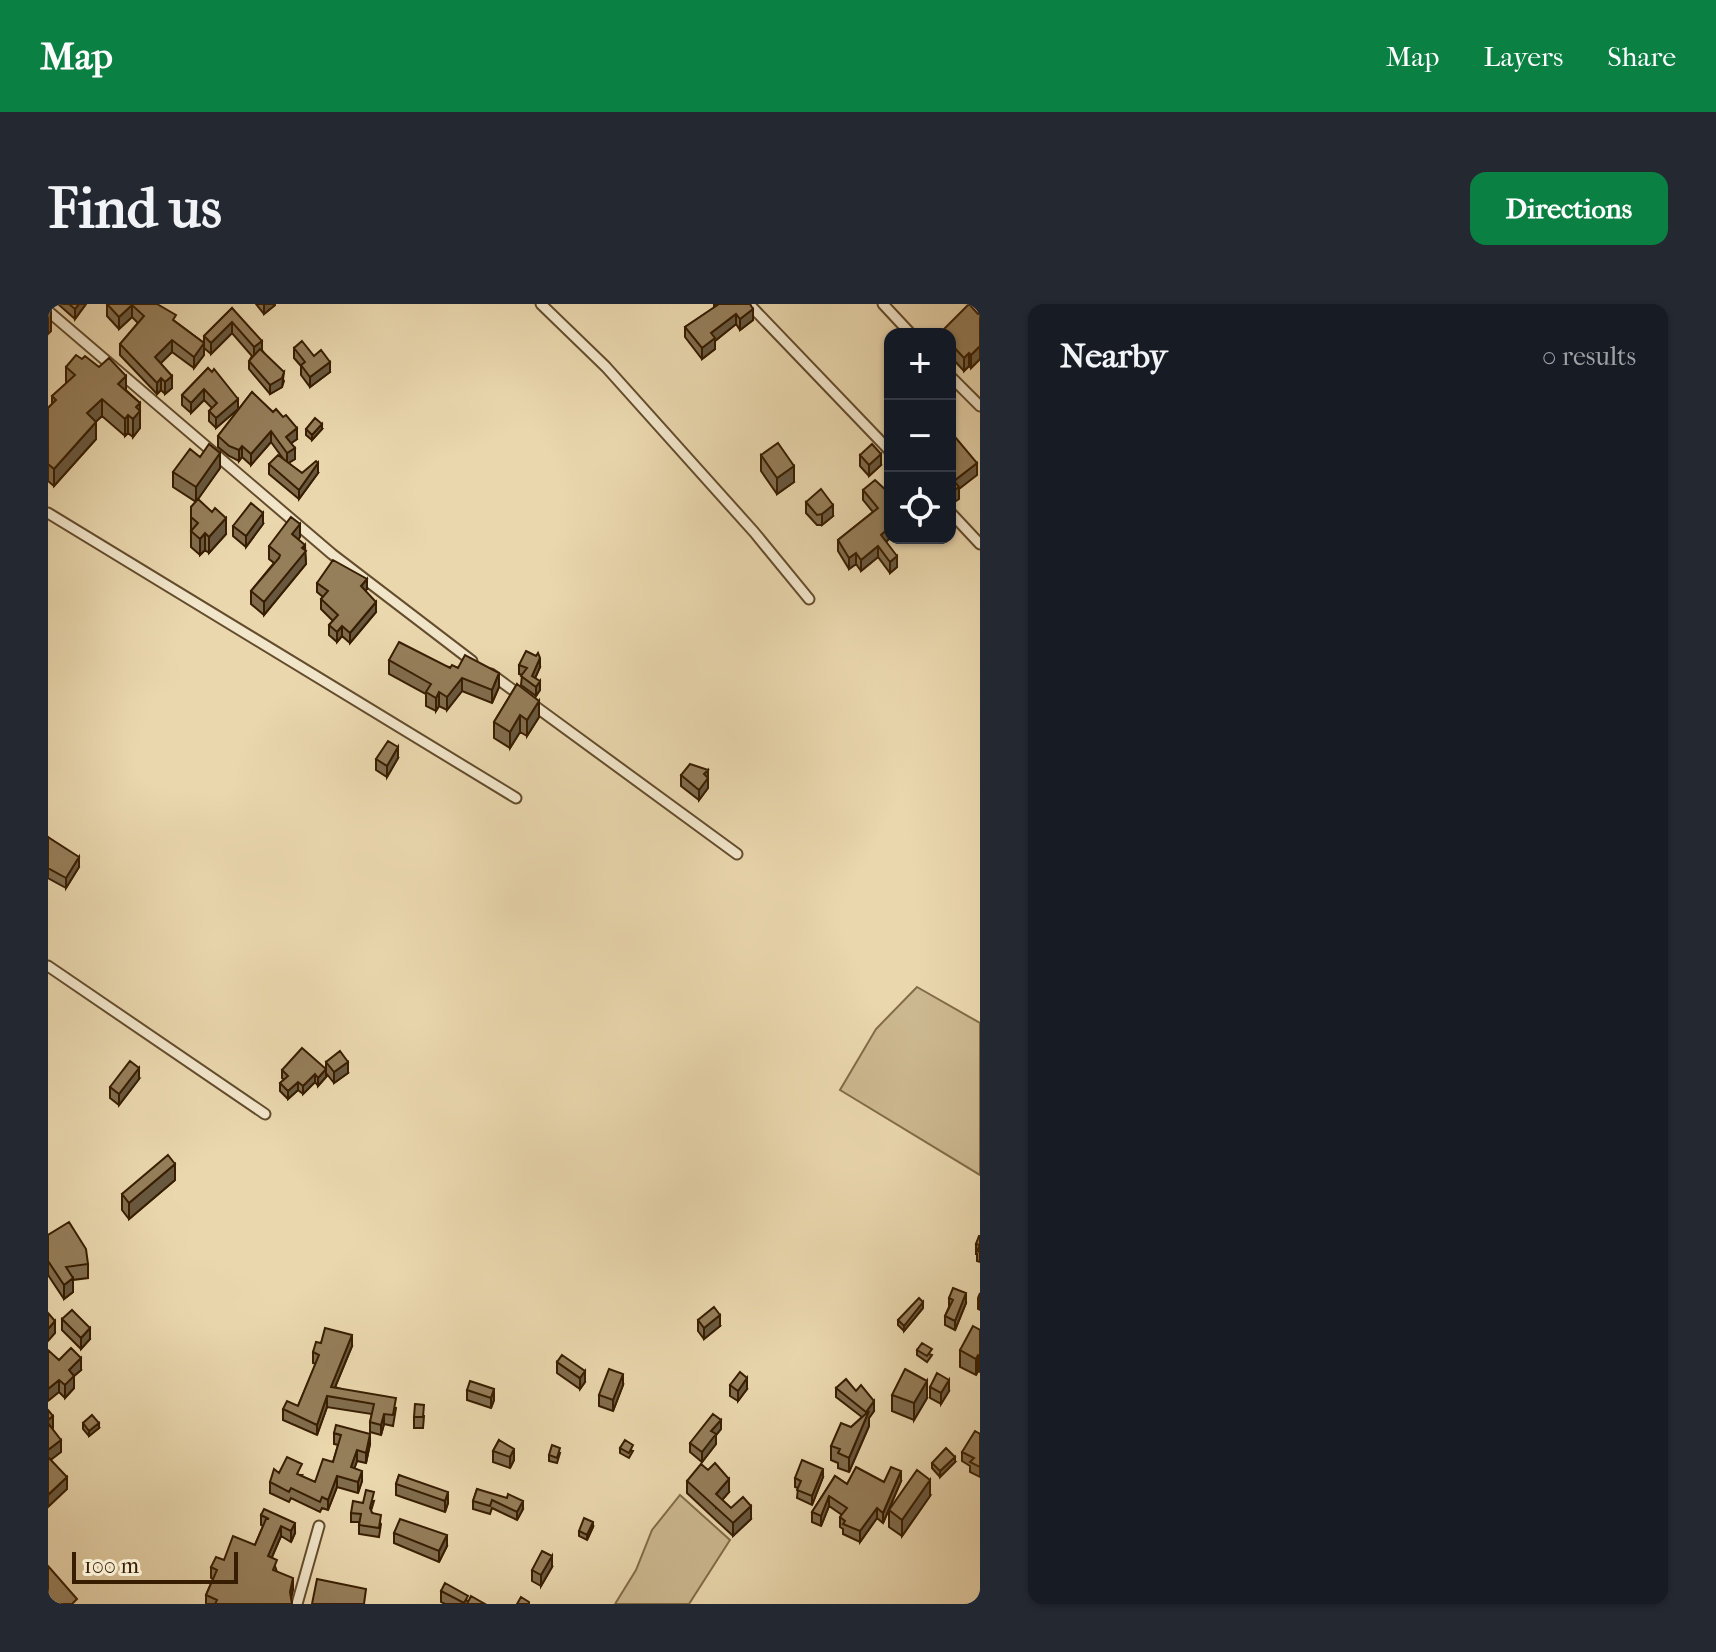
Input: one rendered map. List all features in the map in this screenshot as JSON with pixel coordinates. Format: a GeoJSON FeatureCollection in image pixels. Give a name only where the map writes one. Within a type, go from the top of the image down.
{"type":"FeatureCollection","features":[{"type":"Feature","properties":{"kind":"street"},"geometry":{"type":"LineString","coordinates":[[541,304],[606,367],[754,532],[809,599]]}},
{"type":"Feature","properties":{"kind":"street"},"geometry":{"type":"LineString","coordinates":[[749,304],[884,445]]}},
{"type":"Feature","properties":{"kind":"street"},"geometry":{"type":"LineString","coordinates":[[883,304],[905,328]]}},
{"type":"Feature","properties":{"kind":"street"},"geometry":{"type":"LineString","coordinates":[[48,311],[332,554],[737,854]]}},
{"type":"Feature","properties":{"kind":"street"},"geometry":{"type":"LineString","coordinates":[[956,382],[980,406]]}},
{"type":"Feature","properties":{"kind":"street"},"geometry":{"type":"LineString","coordinates":[[48,513],[516,798]]}},
{"type":"Feature","properties":{"kind":"street"},"geometry":{"type":"LineString","coordinates":[[956,518],[980,544]]}},
{"type":"Feature","properties":{"kind":"street"},"geometry":{"type":"LineString","coordinates":[[48,966],[265,1114]]}},
{"type":"Feature","properties":{"kind":"street"},"geometry":{"type":"LineString","coordinates":[[297,1604],[319,1526]]}},
{"type":"Feature","properties":{"kind":"shaded area"},"geometry":{"type":"Polygon","coordinates":[[[917,987],[980,1023],[980,1175],[840,1090],[876,1029],[917,987]]]}},
{"type":"Feature","properties":{"kind":"shaded area"},"geometry":{"type":"Polygon","coordinates":[[[680,1495],[730,1540],[689,1604],[615,1604],[636,1570],[652,1530],[680,1495]]]}},
{"type":"Feature","properties":{"kind":"building"},"geometry":{"type":"Polygon","coordinates":[[[107,304],[157,304],[176,315],[173,320],[204,343],[194,357],[172,340],[155,357],[172,376],[165,382],[161,378],[157,383],[120,344],[144,316],[132,305],[119,317],[107,304]]]}},
{"type":"Feature","properties":{"kind":"building"},"geometry":{"type":"Polygon","coordinates":[[[719,304],[750,304],[753,309],[740,319],[736,314],[711,333],[715,338],[702,348],[685,327],[719,304]]]}},
{"type":"Feature","properties":{"kind":"building"},"geometry":{"type":"Polygon","coordinates":[[[969,304],[980,313],[980,346],[964,358],[956,349],[956,328],[945,328],[969,304]]]}},
{"type":"Feature","properties":{"kind":"building"},"geometry":{"type":"Polygon","coordinates":[[[232,308],[262,341],[254,347],[232,322],[211,343],[204,336],[232,308]]]}},
{"type":"Feature","properties":{"kind":"building"},"geometry":{"type":"Polygon","coordinates":[[[302,341],[314,356],[321,350],[330,362],[310,377],[301,365],[305,362],[294,348],[302,341]]]}},
{"type":"Feature","properties":{"kind":"building"},"geometry":{"type":"Polygon","coordinates":[[[260,349],[284,372],[282,378],[270,385],[249,361],[260,349]]]}},
{"type":"Feature","properties":{"kind":"building"},"geometry":{"type":"Polygon","coordinates":[[[76,355],[82,359],[85,356],[99,367],[109,358],[126,376],[118,384],[140,403],[136,407],[140,411],[133,419],[128,415],[125,419],[102,399],[87,413],[96,422],[54,469],[48,464],[48,408],[56,400],[52,396],[75,375],[66,367],[76,355]]]}},
{"type":"Feature","properties":{"kind":"building"},"geometry":{"type":"Polygon","coordinates":[[[208,368],[212,372],[214,369],[238,399],[216,418],[209,411],[217,403],[204,389],[191,403],[182,395],[208,368]]]}},
{"type":"Feature","properties":{"kind":"building"},"geometry":{"type":"Polygon","coordinates":[[[252,392],[273,412],[276,409],[283,417],[286,415],[297,428],[286,437],[295,448],[287,453],[271,431],[251,454],[242,446],[239,450],[229,446],[218,436],[252,392]]]}},
{"type":"Feature","properties":{"kind":"building"},"geometry":{"type":"Polygon","coordinates":[[[315,418],[322,424],[312,435],[306,429],[315,418]]]}},
{"type":"Feature","properties":{"kind":"building"},"geometry":{"type":"Polygon","coordinates":[[[956,438],[977,463],[956,479],[956,438]]]}},
{"type":"Feature","properties":{"kind":"building"},"geometry":{"type":"Polygon","coordinates":[[[778,443],[794,466],[777,478],[761,455],[778,443]]]}},
{"type":"Feature","properties":{"kind":"building"},"geometry":{"type":"Polygon","coordinates":[[[209,444],[220,453],[196,487],[173,472],[190,449],[200,457],[209,444]]]}},
{"type":"Feature","properties":{"kind":"building"},"geometry":{"type":"Polygon","coordinates":[[[872,444],[881,454],[869,465],[860,455],[872,444]]]}},
{"type":"Feature","properties":{"kind":"building"},"geometry":{"type":"Polygon","coordinates":[[[278,455],[302,473],[316,461],[318,463],[299,490],[269,464],[278,455]]]}},
{"type":"Feature","properties":{"kind":"building"},"geometry":{"type":"Polygon","coordinates":[[[875,480],[884,488],[884,532],[881,535],[884,544],[888,544],[897,556],[890,562],[878,546],[861,560],[856,553],[849,558],[838,540],[878,508],[863,490],[875,480]]]}},
{"type":"Feature","properties":{"kind":"building"},"geometry":{"type":"Polygon","coordinates":[[[821,489],[833,505],[817,515],[806,502],[821,489]]]}},
{"type":"Feature","properties":{"kind":"building"},"geometry":{"type":"Polygon","coordinates":[[[198,499],[212,512],[215,508],[226,518],[209,537],[205,533],[200,539],[191,531],[198,523],[191,517],[191,507],[198,499]]]}},
{"type":"Feature","properties":{"kind":"building"},"geometry":{"type":"Polygon","coordinates":[[[251,503],[263,513],[246,536],[233,526],[251,503]]]}},
{"type":"Feature","properties":{"kind":"building"},"geometry":{"type":"Polygon","coordinates":[[[291,517],[300,524],[292,534],[305,545],[302,548],[306,551],[264,602],[251,591],[279,558],[280,555],[269,546],[291,517]]]}},
{"type":"Feature","properties":{"kind":"building"},"geometry":{"type":"Polygon","coordinates":[[[333,560],[367,579],[361,586],[376,602],[350,633],[342,626],[337,632],[329,625],[338,615],[321,599],[328,591],[317,583],[333,560]]]}},
{"type":"Feature","properties":{"kind":"building"},"geometry":{"type":"Polygon","coordinates":[[[399,642],[450,668],[452,665],[458,668],[465,655],[499,673],[492,690],[462,678],[447,697],[439,692],[436,698],[426,692],[431,684],[389,660],[399,642]]]}},
{"type":"Feature","properties":{"kind":"building"},"geometry":{"type":"Polygon","coordinates":[[[526,651],[536,656],[538,653],[540,658],[532,676],[540,681],[536,687],[521,676],[527,668],[519,665],[526,651]]]}},
{"type":"Feature","properties":{"kind":"building"},"geometry":{"type":"Polygon","coordinates":[[[517,684],[539,701],[527,720],[520,715],[510,732],[494,722],[517,684]]]}},
{"type":"Feature","properties":{"kind":"building"},"geometry":{"type":"Polygon","coordinates":[[[388,741],[398,747],[387,766],[376,759],[388,741]]]}},
{"type":"Feature","properties":{"kind":"building"},"geometry":{"type":"Polygon","coordinates":[[[690,764],[708,770],[704,774],[708,778],[699,790],[681,775],[690,764]]]}},
{"type":"Feature","properties":{"kind":"building"},"geometry":{"type":"Polygon","coordinates":[[[48,837],[79,857],[66,878],[48,868],[48,837]]]}},
{"type":"Feature","properties":{"kind":"building"},"geometry":{"type":"Polygon","coordinates":[[[302,1048],[326,1069],[318,1078],[315,1074],[303,1086],[298,1082],[288,1091],[280,1083],[288,1076],[282,1070],[302,1048]]]}},
{"type":"Feature","properties":{"kind":"building"},"geometry":{"type":"Polygon","coordinates":[[[340,1051],[348,1062],[334,1072],[326,1062],[340,1051]]]}},
{"type":"Feature","properties":{"kind":"building"},"geometry":{"type":"Polygon","coordinates":[[[130,1061],[139,1068],[119,1094],[110,1087],[130,1061]]]}},
{"type":"Feature","properties":{"kind":"building"},"geometry":{"type":"Polygon","coordinates":[[[168,1155],[175,1164],[129,1203],[122,1194],[168,1155]]]}},
{"type":"Feature","properties":{"kind":"building"},"geometry":{"type":"Polygon","coordinates":[[[69,1222],[86,1249],[88,1264],[66,1267],[73,1278],[64,1285],[48,1261],[48,1235],[69,1222]]]}},
{"type":"Feature","properties":{"kind":"building"},"geometry":{"type":"Polygon","coordinates":[[[953,1288],[966,1293],[955,1321],[945,1316],[953,1300],[949,1298],[953,1288]]]}},
{"type":"Feature","properties":{"kind":"building"},"geometry":{"type":"Polygon","coordinates":[[[919,1298],[923,1302],[904,1326],[898,1320],[919,1298]]]}},
{"type":"Feature","properties":{"kind":"building"},"geometry":{"type":"Polygon","coordinates":[[[714,1307],[720,1315],[704,1328],[698,1320],[714,1307]]]}},
{"type":"Feature","properties":{"kind":"building"},"geometry":{"type":"Polygon","coordinates":[[[72,1310],[90,1328],[81,1338],[62,1319],[72,1310]]]}},
{"type":"Feature","properties":{"kind":"building"},"geometry":{"type":"Polygon","coordinates":[[[48,1313],[55,1321],[48,1329],[48,1313]]]}},
{"type":"Feature","properties":{"kind":"building"},"geometry":{"type":"Polygon","coordinates":[[[973,1326],[980,1330],[980,1356],[976,1359],[960,1350],[973,1326]]]}},
{"type":"Feature","properties":{"kind":"building"},"geometry":{"type":"Polygon","coordinates":[[[325,1328],[352,1335],[331,1387],[396,1398],[393,1415],[384,1414],[381,1425],[370,1422],[374,1404],[327,1396],[317,1425],[283,1409],[287,1401],[298,1406],[319,1355],[313,1352],[316,1342],[321,1343],[325,1328]]]}},
{"type":"Feature","properties":{"kind":"building"},"geometry":{"type":"Polygon","coordinates":[[[922,1343],[932,1349],[927,1356],[917,1350],[922,1343]]]}},
{"type":"Feature","properties":{"kind":"building"},"geometry":{"type":"Polygon","coordinates":[[[71,1348],[81,1358],[69,1370],[74,1376],[65,1385],[59,1380],[48,1389],[48,1350],[59,1360],[71,1348]]]}},
{"type":"Feature","properties":{"kind":"building"},"geometry":{"type":"Polygon","coordinates":[[[562,1355],[585,1371],[580,1378],[557,1362],[562,1355]]]}},
{"type":"Feature","properties":{"kind":"building"},"geometry":{"type":"Polygon","coordinates":[[[609,1369],[623,1374],[613,1400],[599,1395],[609,1369]]]}},
{"type":"Feature","properties":{"kind":"building"},"geometry":{"type":"Polygon","coordinates":[[[905,1369],[927,1381],[914,1403],[892,1395],[905,1369]]]}},
{"type":"Feature","properties":{"kind":"building"},"geometry":{"type":"Polygon","coordinates":[[[740,1372],[747,1378],[738,1391],[730,1385],[740,1372]]]}},
{"type":"Feature","properties":{"kind":"building"},"geometry":{"type":"Polygon","coordinates":[[[937,1373],[949,1380],[941,1393],[930,1387],[937,1373]]]}},
{"type":"Feature","properties":{"kind":"building"},"geometry":{"type":"Polygon","coordinates":[[[846,1379],[856,1391],[861,1385],[874,1401],[866,1412],[836,1388],[846,1379]]]}},
{"type":"Feature","properties":{"kind":"building"},"geometry":{"type":"Polygon","coordinates":[[[470,1381],[494,1389],[491,1398],[467,1390],[470,1381]]]}},
{"type":"Feature","properties":{"kind":"building"},"geometry":{"type":"Polygon","coordinates":[[[415,1404],[424,1405],[423,1417],[414,1417],[415,1404]]]}},
{"type":"Feature","properties":{"kind":"building"},"geometry":{"type":"Polygon","coordinates":[[[869,1411],[849,1458],[838,1453],[840,1449],[831,1446],[841,1423],[851,1427],[869,1411]]]}},
{"type":"Feature","properties":{"kind":"building"},"geometry":{"type":"Polygon","coordinates":[[[713,1414],[721,1420],[711,1431],[716,1434],[702,1452],[690,1443],[713,1414]]]}},
{"type":"Feature","properties":{"kind":"building"},"geometry":{"type":"Polygon","coordinates":[[[92,1415],[99,1423],[89,1431],[83,1423],[92,1415]]]}},
{"type":"Feature","properties":{"kind":"building"},"geometry":{"type":"Polygon","coordinates":[[[48,1423],[61,1440],[48,1450],[48,1423]]]}},
{"type":"Feature","properties":{"kind":"building"},"geometry":{"type":"Polygon","coordinates":[[[336,1425],[370,1434],[366,1453],[357,1450],[351,1467],[362,1471],[358,1482],[337,1476],[328,1500],[322,1497],[320,1502],[270,1482],[274,1469],[279,1473],[287,1457],[302,1464],[297,1474],[315,1482],[323,1459],[333,1462],[341,1435],[334,1433],[336,1425]]]}},
{"type":"Feature","properties":{"kind":"building"},"geometry":{"type":"Polygon","coordinates":[[[975,1431],[980,1434],[980,1467],[970,1462],[974,1458],[962,1452],[975,1431]]]}},
{"type":"Feature","properties":{"kind":"building"},"geometry":{"type":"Polygon","coordinates":[[[499,1440],[514,1449],[510,1457],[493,1451],[499,1440]]]}},
{"type":"Feature","properties":{"kind":"building"},"geometry":{"type":"Polygon","coordinates":[[[625,1440],[633,1445],[629,1453],[620,1448],[625,1440]]]}},
{"type":"Feature","properties":{"kind":"building"},"geometry":{"type":"Polygon","coordinates":[[[552,1445],[560,1448],[557,1458],[549,1455],[552,1445]]]}},
{"type":"Feature","properties":{"kind":"building"},"geometry":{"type":"Polygon","coordinates":[[[946,1448],[955,1457],[940,1471],[932,1463],[946,1448]]]}},
{"type":"Feature","properties":{"kind":"building"},"geometry":{"type":"Polygon","coordinates":[[[48,1457],[67,1477],[48,1495],[48,1457]]]}},
{"type":"Feature","properties":{"kind":"building"},"geometry":{"type":"Polygon","coordinates":[[[802,1460],[823,1469],[812,1496],[797,1490],[801,1481],[795,1478],[802,1460]]]}},
{"type":"Feature","properties":{"kind":"building"},"geometry":{"type":"Polygon","coordinates":[[[715,1463],[729,1479],[716,1494],[731,1508],[743,1497],[751,1506],[733,1523],[687,1481],[701,1464],[708,1470],[715,1463]]]}},
{"type":"Feature","properties":{"kind":"building"},"geometry":{"type":"Polygon","coordinates":[[[856,1467],[884,1482],[891,1467],[901,1471],[883,1513],[877,1508],[860,1531],[843,1524],[845,1521],[840,1517],[847,1508],[829,1496],[821,1516],[812,1512],[835,1476],[847,1484],[856,1467]]]}},
{"type":"Feature","properties":{"kind":"building"},"geometry":{"type":"Polygon","coordinates":[[[917,1470],[930,1480],[902,1520],[889,1510],[917,1470]]]}},
{"type":"Feature","properties":{"kind":"building"},"geometry":{"type":"Polygon","coordinates":[[[399,1475],[448,1492],[445,1501],[396,1484],[399,1475]]]}},
{"type":"Feature","properties":{"kind":"building"},"geometry":{"type":"Polygon","coordinates":[[[477,1489],[507,1498],[508,1494],[523,1501],[517,1512],[492,1500],[490,1506],[473,1501],[477,1489]]]}},
{"type":"Feature","properties":{"kind":"building"},"geometry":{"type":"Polygon","coordinates":[[[366,1490],[374,1492],[370,1508],[372,1513],[381,1515],[379,1528],[359,1525],[361,1514],[351,1513],[353,1501],[363,1503],[366,1490]]]}},
{"type":"Feature","properties":{"kind":"building"},"geometry":{"type":"Polygon","coordinates":[[[264,1509],[295,1523],[291,1531],[281,1526],[268,1556],[277,1560],[273,1570],[293,1578],[290,1592],[292,1604],[215,1604],[217,1600],[206,1595],[217,1570],[211,1567],[216,1557],[224,1560],[233,1536],[255,1545],[266,1519],[269,1519],[261,1515],[264,1509]]]}},
{"type":"Feature","properties":{"kind":"building"},"geometry":{"type":"Polygon","coordinates":[[[584,1518],[593,1522],[587,1535],[579,1531],[584,1518]]]}},
{"type":"Feature","properties":{"kind":"building"},"geometry":{"type":"Polygon","coordinates":[[[400,1519],[447,1535],[439,1551],[394,1533],[400,1519]]]}},
{"type":"Feature","properties":{"kind":"building"},"geometry":{"type":"Polygon","coordinates":[[[542,1551],[552,1556],[541,1575],[532,1570],[542,1551]]]}},
{"type":"Feature","properties":{"kind":"building"},"geometry":{"type":"Polygon","coordinates":[[[48,1566],[77,1599],[72,1604],[48,1604],[48,1566]]]}},
{"type":"Feature","properties":{"kind":"building"},"geometry":{"type":"Polygon","coordinates":[[[317,1579],[366,1589],[364,1604],[312,1604],[317,1579]]]}},
{"type":"Feature","properties":{"kind":"building"},"geometry":{"type":"Polygon","coordinates":[[[445,1583],[468,1596],[464,1603],[441,1591],[445,1583]]]}},
{"type":"Feature","properties":{"kind":"building"},"geometry":{"type":"Polygon","coordinates":[[[471,1596],[485,1604],[467,1604],[471,1596]]]}},
{"type":"Feature","properties":{"kind":"building"},"geometry":{"type":"Polygon","coordinates":[[[521,1597],[529,1602],[529,1604],[517,1604],[521,1597]]]}}]}
